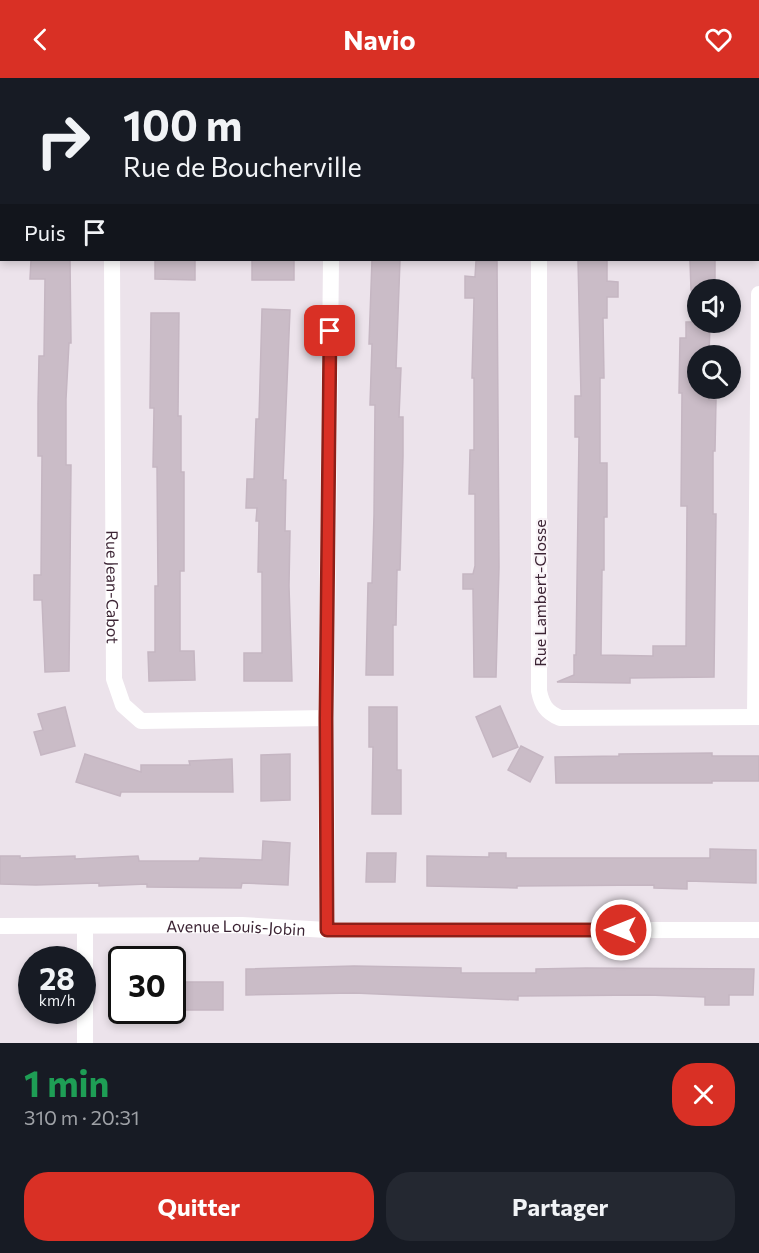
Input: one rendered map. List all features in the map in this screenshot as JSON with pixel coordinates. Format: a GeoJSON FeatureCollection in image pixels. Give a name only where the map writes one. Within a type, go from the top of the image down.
{"type":"FeatureCollection","features":[{"type":"Feature","properties":{"kind":"street","name":"Rue Jean-Cabot"},"geometry":{"type":"LineString","coordinates":[[112,261],[114,679],[123,705],[141,721],[326,718]]}},
{"type":"Feature","properties":{"kind":"street"},"geometry":{"type":"LineString","coordinates":[[327,930],[326,718],[331,261]]}},
{"type":"Feature","properties":{"kind":"street","name":"Rue Lambert-Closse"},"geometry":{"type":"LineString","coordinates":[[539,261],[539,691],[541,703],[548,713],[560,718],[757,717]]}},
{"type":"Feature","properties":{"kind":"street"},"geometry":{"type":"LineString","coordinates":[[757,717],[759,294]]}},
{"type":"Feature","properties":{"kind":"street","name":"Avenue Louis-Jobin"},"geometry":{"type":"LineString","coordinates":[[0,926],[242,925],[327,930],[759,930]]}},
{"type":"Feature","properties":{"kind":"street"},"geometry":{"type":"LineString","coordinates":[[85,926],[85,1043]]}},
{"type":"Feature","properties":{"kind":"building"},"geometry":{"type":"Polygon","coordinates":[[[31,261],[70,261],[71,343],[69,343],[66,399],[66,465],[71,465],[69,671],[45,672],[42,600],[34,600],[34,575],[41,575],[42,456],[38,456],[38,404],[39,356],[44,356],[45,279],[30,279],[31,261]]]}},
{"type":"Feature","properties":{"kind":"building"},"geometry":{"type":"Polygon","coordinates":[[[155,261],[195,261],[195,280],[155,279],[155,261]]]}},
{"type":"Feature","properties":{"kind":"building"},"geometry":{"type":"Polygon","coordinates":[[[252,261],[294,261],[294,280],[252,280],[252,261]]]}},
{"type":"Feature","properties":{"kind":"building"},"geometry":{"type":"Polygon","coordinates":[[[372,261],[400,261],[396,368],[401,368],[399,417],[403,417],[403,456],[400,570],[397,570],[396,625],[393,625],[393,675],[366,675],[368,583],[372,583],[375,405],[370,405],[372,344],[369,344],[372,261]]]}},
{"type":"Feature","properties":{"kind":"building"},"geometry":{"type":"Polygon","coordinates":[[[476,261],[497,261],[499,567],[496,677],[474,677],[473,589],[463,589],[463,574],[473,574],[475,566],[475,494],[469,494],[470,450],[474,450],[474,378],[472,378],[474,298],[465,298],[465,276],[475,277],[476,261]]]}},
{"type":"Feature","properties":{"kind":"building"},"geometry":{"type":"Polygon","coordinates":[[[578,261],[607,261],[607,281],[618,282],[618,297],[607,297],[607,318],[603,318],[604,378],[600,378],[600,463],[607,463],[601,655],[653,656],[653,646],[686,646],[687,506],[681,506],[680,338],[686,338],[686,322],[687,333],[710,333],[709,345],[687,345],[687,399],[716,400],[715,451],[713,451],[713,514],[716,514],[714,677],[630,678],[630,683],[557,682],[574,675],[574,655],[576,655],[579,437],[575,437],[575,396],[581,396],[578,261]]]}},
{"type":"Feature","properties":{"kind":"building"},"geometry":{"type":"Polygon","coordinates":[[[690,261],[715,261],[715,279],[691,279],[690,261]]]}},
{"type":"Feature","properties":{"kind":"building"},"geometry":{"type":"Polygon","coordinates":[[[262,309],[290,310],[283,480],[286,480],[285,531],[290,531],[292,681],[244,681],[244,653],[262,653],[262,572],[258,572],[259,521],[256,521],[257,508],[246,508],[247,479],[254,479],[256,419],[259,419],[262,309]]]}},
{"type":"Feature","properties":{"kind":"building"},"geometry":{"type":"Polygon","coordinates":[[[151,313],[179,313],[178,416],[181,416],[181,472],[184,472],[184,571],[180,571],[180,651],[194,651],[195,680],[149,681],[148,652],[155,652],[155,586],[158,586],[157,467],[153,467],[154,408],[150,408],[151,313]]]}},
{"type":"Feature","properties":{"kind":"building"},"geometry":{"type":"Polygon","coordinates":[[[500,706],[518,747],[493,757],[476,717],[500,706]]]}},
{"type":"Feature","properties":{"kind":"building"},"geometry":{"type":"Polygon","coordinates":[[[65,707],[75,746],[41,755],[34,732],[43,730],[38,714],[65,707]]]}},
{"type":"Feature","properties":{"kind":"building"},"geometry":{"type":"Polygon","coordinates":[[[369,707],[397,707],[397,770],[401,770],[401,814],[372,814],[373,747],[369,747],[369,707]]]}},
{"type":"Feature","properties":{"kind":"building"},"geometry":{"type":"Polygon","coordinates":[[[521,746],[543,757],[530,782],[508,770],[521,746]]]}},
{"type":"Feature","properties":{"kind":"building"},"geometry":{"type":"Polygon","coordinates":[[[712,753],[712,756],[759,756],[759,781],[556,783],[555,757],[712,753]]]}},
{"type":"Feature","properties":{"kind":"building"},"geometry":{"type":"Polygon","coordinates":[[[85,754],[141,772],[141,765],[190,765],[189,761],[232,759],[233,792],[121,792],[120,796],[76,782],[85,754]]]}},
{"type":"Feature","properties":{"kind":"building"},"geometry":{"type":"Polygon","coordinates":[[[290,754],[290,800],[261,801],[261,755],[290,754]]]}},
{"type":"Feature","properties":{"kind":"building"},"geometry":{"type":"Polygon","coordinates":[[[263,841],[290,843],[288,885],[242,883],[241,888],[147,887],[147,884],[99,886],[99,883],[0,884],[0,856],[20,856],[20,858],[75,856],[75,859],[138,856],[139,861],[199,861],[200,858],[262,860],[263,841]]]}},
{"type":"Feature","properties":{"kind":"building"},"geometry":{"type":"Polygon","coordinates":[[[710,849],[756,850],[756,883],[687,881],[687,889],[654,888],[654,885],[517,886],[517,888],[427,886],[427,856],[489,857],[489,853],[506,853],[506,858],[710,858],[710,849]]]}},
{"type":"Feature","properties":{"kind":"building"},"geometry":{"type":"Polygon","coordinates":[[[367,853],[396,853],[395,882],[366,882],[367,853]]]}},
{"type":"Feature","properties":{"kind":"building"},"geometry":{"type":"Polygon","coordinates":[[[354,966],[461,968],[461,973],[536,973],[536,969],[586,968],[754,969],[753,995],[729,995],[729,1005],[705,1005],[705,997],[648,995],[518,996],[518,1000],[354,993],[246,995],[246,969],[354,966]]]}},
{"type":"Feature","properties":{"kind":"building"},"geometry":{"type":"Polygon","coordinates":[[[186,982],[223,982],[223,1010],[186,1010],[186,982]]]}},
{"type":"Feature","properties":{"kind":"route"},"geometry":{"type":"LineString","coordinates":[[330,331],[326,718],[327,930],[621,930]]}}]}
